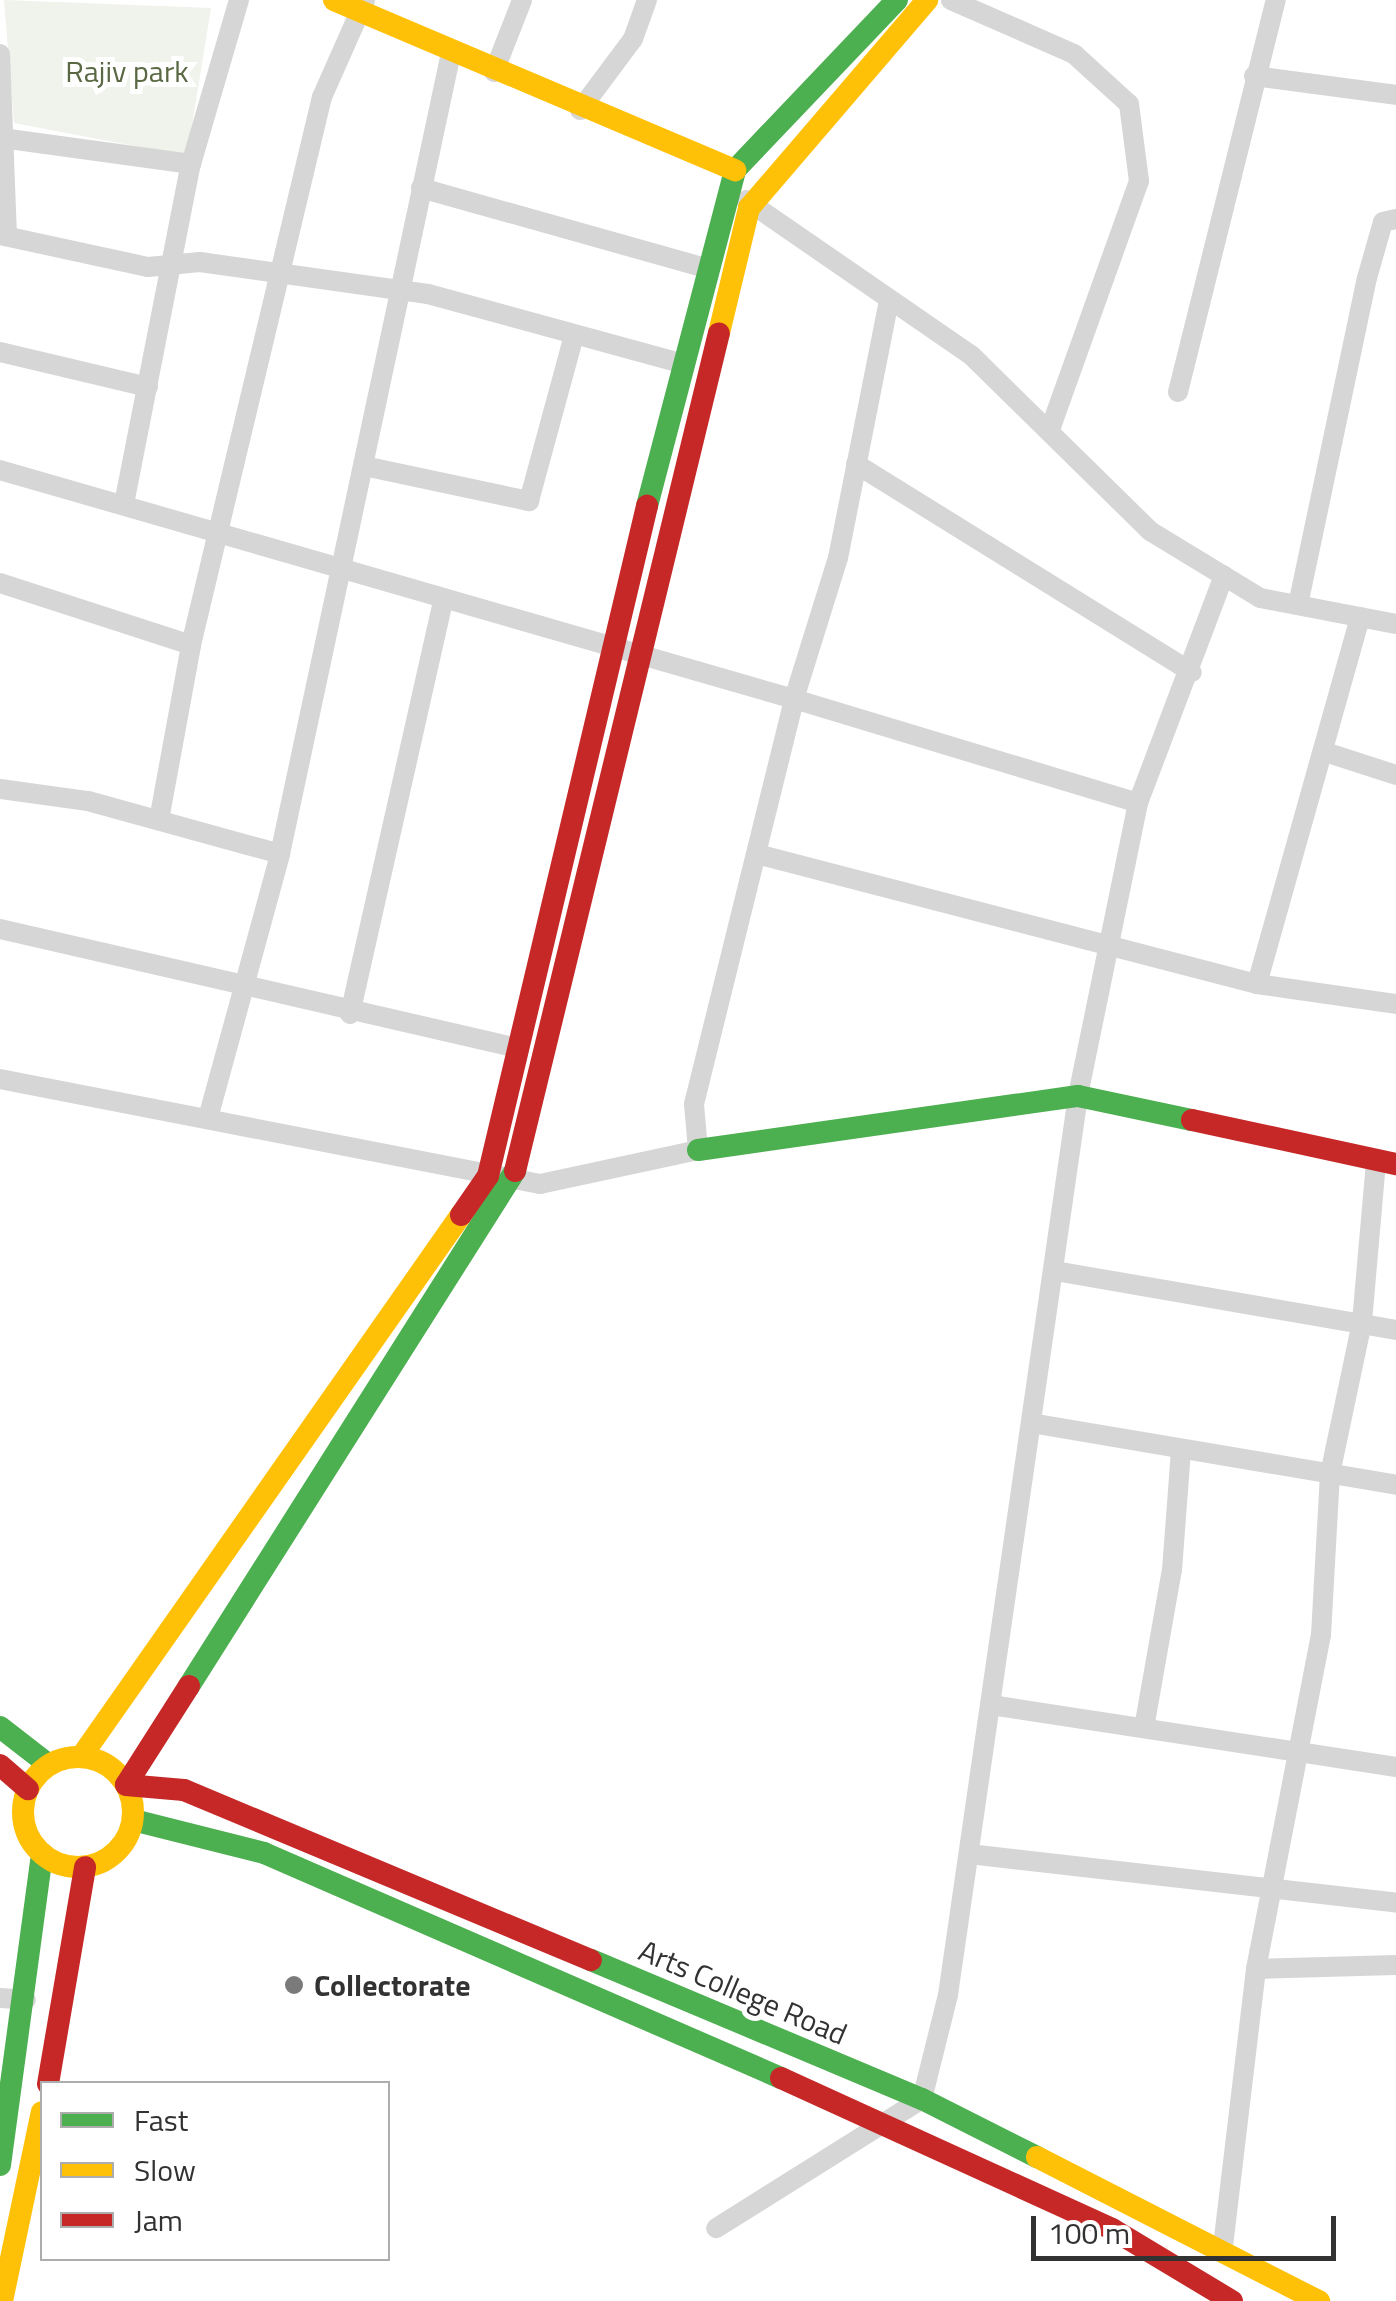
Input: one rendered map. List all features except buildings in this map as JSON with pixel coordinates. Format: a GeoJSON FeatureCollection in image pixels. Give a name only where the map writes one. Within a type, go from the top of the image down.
{"type":"FeatureCollection","features":[{"type":"Feature","properties":{"kind":"main road"},"geometry":{"type":"LineString","coordinates":[[334,0],[363,6],[451,53],[580,110],[735,170]]}},
{"type":"Feature","properties":{"kind":"main road"},"geometry":{"type":"LineString","coordinates":[[0,2165],[8,2093],[26,2000],[42,1854],[24,1824],[28,1789],[49,1765],[82,1757],[488,1176],[609,650],[735,170],[897,0]]}},
{"type":"Feature","properties":{"kind":"main road"},"geometry":{"type":"LineString","coordinates":[[42,1854],[86,1866],[117,1851],[132,1820],[126,1785],[513,1179],[749,208],[927,0]]}},
{"type":"Feature","properties":{"kind":"main road"},"geometry":{"type":"LineString","coordinates":[[698,1150],[1078,1096],[1386,1162]]}},
{"type":"Feature","properties":{"kind":"main road"},"geometry":{"type":"LineString","coordinates":[[0,1728],[49,1765]]}},
{"type":"Feature","properties":{"kind":"main road"},"geometry":{"type":"LineString","coordinates":[[82,1757],[126,1785]]}},
{"type":"Feature","properties":{"kind":"main road"},"geometry":{"type":"LineString","coordinates":[[0,1765],[28,1789]]}},
{"type":"Feature","properties":{"kind":"main road","name":"Arts College Road"},"geometry":{"type":"LineString","coordinates":[[126,1785],[184,1790],[922,2099],[1223,2246],[1319,2301]]}},
{"type":"Feature","properties":{"kind":"main road"},"geometry":{"type":"LineString","coordinates":[[132,1820],[264,1854],[884,2123],[1112,2228],[1232,2301]]}},
{"type":"Feature","properties":{"kind":"main road"},"geometry":{"type":"LineString","coordinates":[[49,2081],[86,1866]]}},
{"type":"Feature","properties":{"kind":"main road"},"geometry":{"type":"LineString","coordinates":[[2,2301],[40,2121]]}},
{"type":"Feature","properties":{"kind":"street"},"geometry":{"type":"LineString","coordinates":[[124,504],[191,164],[239,0]]}},
{"type":"Feature","properties":{"kind":"street"},"geometry":{"type":"LineString","coordinates":[[494,72],[522,0]]}},
{"type":"Feature","properties":{"kind":"street"},"geometry":{"type":"LineString","coordinates":[[580,110],[633,39],[647,0]]}},
{"type":"Feature","properties":{"kind":"street"},"geometry":{"type":"LineString","coordinates":[[952,0],[1074,54],[1128,104],[1139,181],[1050,428]]}},
{"type":"Feature","properties":{"kind":"street"},"geometry":{"type":"LineString","coordinates":[[1178,392],[1276,0]]}},
{"type":"Feature","properties":{"kind":"street"},"geometry":{"type":"LineString","coordinates":[[159,820],[191,645],[222,534],[322,97],[363,6]]}},
{"type":"Feature","properties":{"kind":"street"},"geometry":{"type":"LineString","coordinates":[[208,1118],[280,854],[337,568],[364,466],[451,53]]}},
{"type":"Feature","properties":{"kind":"street"},"geometry":{"type":"LineString","coordinates":[[0,54],[8,139],[4,235],[172,266],[283,274],[400,292],[573,339],[684,364]]}},
{"type":"Feature","properties":{"kind":"street"},"geometry":{"type":"LineString","coordinates":[[1254,76],[1396,95]]}},
{"type":"Feature","properties":{"kind":"street"},"geometry":{"type":"LineString","coordinates":[[8,139],[191,164]]}},
{"type":"Feature","properties":{"kind":"street"},"geometry":{"type":"LineString","coordinates":[[735,170],[749,208],[971,355],[1050,428],[1150,532],[1260,598],[1396,624]]}},
{"type":"Feature","properties":{"kind":"street"},"geometry":{"type":"LineString","coordinates":[[421,188],[709,269]]}},
{"type":"Feature","properties":{"kind":"street"},"geometry":{"type":"LineString","coordinates":[[1298,605],[1367,278],[1383,222],[1396,219]]}},
{"type":"Feature","properties":{"kind":"street"},"geometry":{"type":"LineString","coordinates":[[0,1079],[540,1184],[698,1150],[694,1104],[856,464],[889,301]]}},
{"type":"Feature","properties":{"kind":"street"},"geometry":{"type":"LineString","coordinates":[[364,466],[528,501],[573,339]]}},
{"type":"Feature","properties":{"kind":"street"},"geometry":{"type":"LineString","coordinates":[[0,352],[148,386]]}},
{"type":"Feature","properties":{"kind":"street"},"geometry":{"type":"LineString","coordinates":[[856,464],[1192,672]]}},
{"type":"Feature","properties":{"kind":"street"},"geometry":{"type":"LineString","coordinates":[[0,470],[609,650],[794,699],[1138,803]]}},
{"type":"Feature","properties":{"kind":"street"},"geometry":{"type":"LineString","coordinates":[[716,2228],[922,2099],[969,1854],[1078,1096],[1138,803],[1192,672],[1224,576]]}},
{"type":"Feature","properties":{"kind":"street"},"geometry":{"type":"LineString","coordinates":[[0,583],[191,645]]}},
{"type":"Feature","properties":{"kind":"street"},"geometry":{"type":"LineString","coordinates":[[350,1014],[443,600]]}},
{"type":"Feature","properties":{"kind":"street"},"geometry":{"type":"LineString","coordinates":[[1256,984],[1360,618]]}},
{"type":"Feature","properties":{"kind":"street"},"geometry":{"type":"LineString","coordinates":[[1325,752],[1396,775]]}},
{"type":"Feature","properties":{"kind":"street"},"geometry":{"type":"LineString","coordinates":[[0,789],[159,820],[280,854]]}},
{"type":"Feature","properties":{"kind":"street"},"geometry":{"type":"LineString","coordinates":[[757,854],[1256,984],[1396,1004]]}},
{"type":"Feature","properties":{"kind":"street"},"geometry":{"type":"LineString","coordinates":[[0,929],[242,990],[518,1048]]}},
{"type":"Feature","properties":{"kind":"street"},"geometry":{"type":"LineString","coordinates":[[1223,2246],[1256,1970],[1321,1635],[1330,1474],[1360,1324],[1386,1162]]}},
{"type":"Feature","properties":{"kind":"street"},"geometry":{"type":"LineString","coordinates":[[1055,1272],[1396,1330]]}},
{"type":"Feature","properties":{"kind":"street"},"geometry":{"type":"LineString","coordinates":[[1031,1423],[1396,1485]]}},
{"type":"Feature","properties":{"kind":"street"},"geometry":{"type":"LineString","coordinates":[[1144,1728],[1172,1570],[1181,1449]]}},
{"type":"Feature","properties":{"kind":"street"},"geometry":{"type":"LineString","coordinates":[[991,1704],[1396,1767]]}},
{"type":"Feature","properties":{"kind":"street"},"geometry":{"type":"LineString","coordinates":[[969,1854],[1396,1903]]}},
{"type":"Feature","properties":{"kind":"street"},"geometry":{"type":"LineString","coordinates":[[1256,1970],[1396,1965]]}},
{"type":"Feature","properties":{"kind":"street"},"geometry":{"type":"LineString","coordinates":[[0,1998],[26,2000]]}},
{"type":"Feature","properties":{"kind":"green space","name":"Rajiv park"},"geometry":{"type":"Polygon","coordinates":[[[4,0],[211,8],[187,156],[14,123],[4,0]]]}},
{"type":"Feature","properties":{"kind":"traffic: fast"},"geometry":{"type":"LineString","coordinates":[[647,506],[735,170],[897,0]]}},
{"type":"Feature","properties":{"kind":"traffic: fast"},"geometry":{"type":"LineString","coordinates":[[698,1150],[1078,1096],[1192,1120]]}},
{"type":"Feature","properties":{"kind":"traffic: fast"},"geometry":{"type":"LineString","coordinates":[[189,1686],[515,1171]]}},
{"type":"Feature","properties":{"kind":"traffic: fast"},"geometry":{"type":"LineString","coordinates":[[0,1727],[49,1765]]}},
{"type":"Feature","properties":{"kind":"traffic: fast"},"geometry":{"type":"LineString","coordinates":[[133,1820],[264,1853],[781,2078]]}},
{"type":"Feature","properties":{"kind":"traffic: fast"},"geometry":{"type":"LineString","coordinates":[[0,2165],[42,1854]]}},
{"type":"Feature","properties":{"kind":"traffic: fast"},"geometry":{"type":"LineString","coordinates":[[591,1960],[922,2099],[1037,2157]]}},
{"type":"Feature","properties":{"kind":"traffic: slow"},"geometry":{"type":"LineString","coordinates":[[334,0],[735,170]]}},
{"type":"Feature","properties":{"kind":"traffic: slow"},"geometry":{"type":"LineString","coordinates":[[719,333],[749,208],[927,0]]}},
{"type":"Feature","properties":{"kind":"traffic: slow"},"geometry":{"type":"LineString","coordinates":[[81,1757],[461,1215]]}},
{"type":"Feature","properties":{"kind":"traffic: slow"},"geometry":{"type":"LineString","coordinates":[[78,1757],[99,1761],[117,1773],[129,1791],[133,1812],[129,1833],[117,1851],[99,1863],[78,1867],[57,1863],[39,1851],[27,1833],[23,1812],[27,1791],[39,1773],[57,1761],[78,1757]]}},
{"type":"Feature","properties":{"kind":"traffic: slow"},"geometry":{"type":"LineString","coordinates":[[2,2301],[40,2121]]}},
{"type":"Feature","properties":{"kind":"traffic: slow"},"geometry":{"type":"LineString","coordinates":[[1037,2157],[1319,2301]]}},
{"type":"Feature","properties":{"kind":"traffic: jam"},"geometry":{"type":"LineString","coordinates":[[515,1171],[719,333]]}},
{"type":"Feature","properties":{"kind":"traffic: jam"},"geometry":{"type":"LineString","coordinates":[[461,1215],[488,1176],[647,506]]}},
{"type":"Feature","properties":{"kind":"traffic: jam"},"geometry":{"type":"LineString","coordinates":[[1192,1120],[1396,1164]]}},
{"type":"Feature","properties":{"kind":"traffic: jam"},"geometry":{"type":"LineString","coordinates":[[189,1686],[126,1785],[184,1790],[591,1960]]}},
{"type":"Feature","properties":{"kind":"traffic: jam"},"geometry":{"type":"LineString","coordinates":[[0,1765],[28,1789]]}},
{"type":"Feature","properties":{"kind":"traffic: jam"},"geometry":{"type":"LineString","coordinates":[[49,2081],[85,1867]]}},
{"type":"Feature","properties":{"kind":"traffic: jam"},"geometry":{"type":"LineString","coordinates":[[781,2078],[1112,2229],[1232,2301]]}},
{"type":"Feature","properties":{"kind":"place","name":"Collectorate"},"geometry":{"type":"Point","coordinates":[294,1985]}}]}
